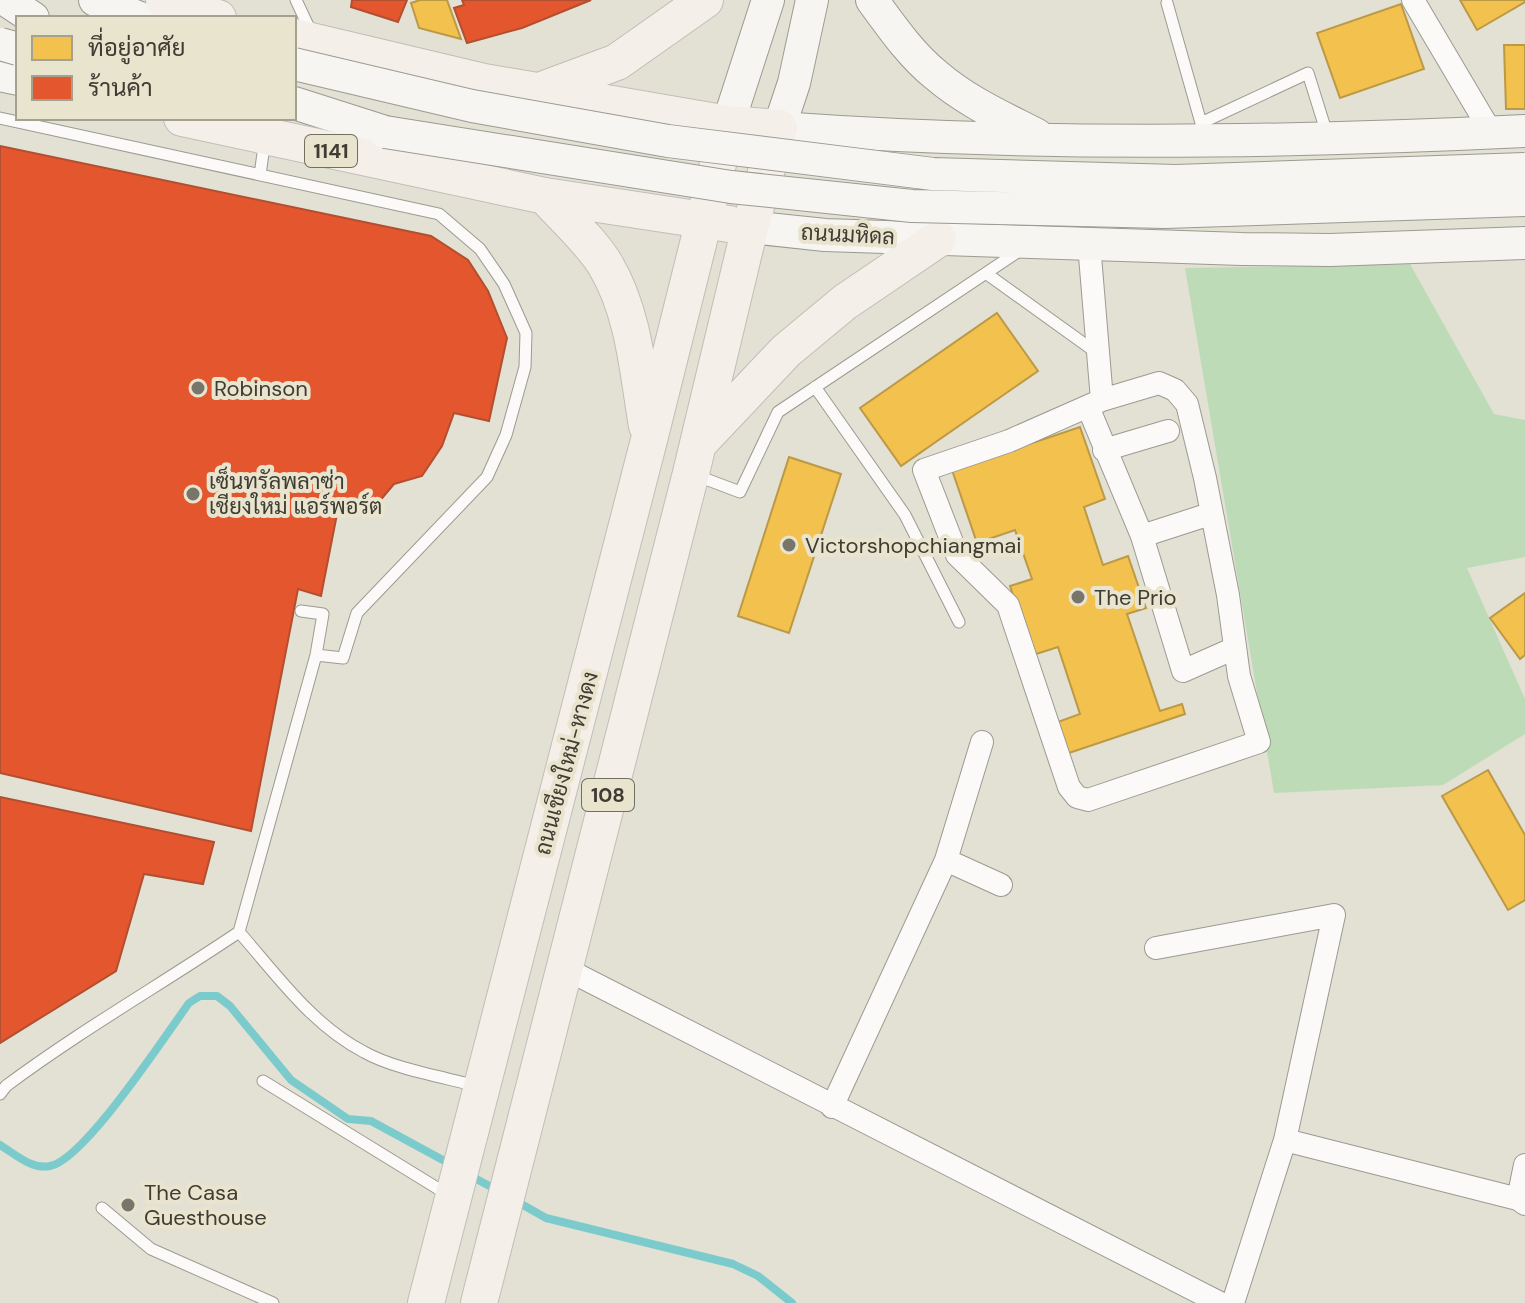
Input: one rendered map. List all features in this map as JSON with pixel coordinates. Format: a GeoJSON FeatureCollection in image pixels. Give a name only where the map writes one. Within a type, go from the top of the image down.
{"type":"FeatureCollection","features":[{"type":"Feature","properties":{"kind":"main road"},"geometry":{"type":"LineString","coordinates":[[6,0],[30,16]]}},
{"type":"Feature","properties":{"kind":"main road"},"geometry":{"type":"LineString","coordinates":[[95,0],[135,16]]}},
{"type":"Feature","properties":{"kind":"main road"},"geometry":{"type":"LineString","coordinates":[[164,0],[188,11],[209,16]]}},
{"type":"Feature","properties":{"kind":"main road"},"geometry":{"type":"LineString","coordinates":[[538,92],[617,62],[705,0]]}},
{"type":"Feature","properties":{"kind":"main road","name":"108"},"geometry":{"type":"LineString","coordinates":[[704,222],[728,124],[768,0]]}},
{"type":"Feature","properties":{"kind":"main road","name":"108"},"geometry":{"type":"LineString","coordinates":[[479,1303],[695,458],[750,227],[794,83],[812,0]]}},
{"type":"Feature","properties":{"kind":"main road"},"geometry":{"type":"LineString","coordinates":[[872,0],[934,74],[971,101],[1048,140]]}},
{"type":"Feature","properties":{"kind":"main road"},"geometry":{"type":"LineString","coordinates":[[301,48],[728,124],[779,128],[1048,140],[1221,134],[1328,139],[1525,131]]}},
{"type":"Feature","properties":{"kind":"main road"},"geometry":{"type":"LineString","coordinates":[[301,48],[472,106],[668,141],[933,174],[1176,181],[1525,169]]}},
{"type":"Feature","properties":{"kind":"main road","name":"ถนนมหิดล"},"geometry":{"type":"LineString","coordinates":[[296,104],[385,132],[731,187],[912,206],[1165,212],[1525,200]]}},
{"type":"Feature","properties":{"kind":"main road","name":"1141"},"geometry":{"type":"LineString","coordinates":[[296,115],[385,132]]}},
{"type":"Feature","properties":{"kind":"main road","name":"ถนนมหิดล"},"geometry":{"type":"LineString","coordinates":[[191,120],[545,196],[704,222],[825,235],[1242,249],[1330,250],[1525,243]]}},
{"type":"Feature","properties":{"kind":"main road"},"geometry":{"type":"LineString","coordinates":[[1221,134],[1219,151],[1205,164],[1196,181],[1195,197],[1199,216],[1209,231],[1224,243],[1242,249]]}},
{"type":"Feature","properties":{"kind":"main road"},"geometry":{"type":"LineString","coordinates":[[545,196],[605,264],[624,306],[634,344],[649,440]]}},
{"type":"Feature","properties":{"kind":"main road","name":"ถนนเชียงใหม่-หางดง"},"geometry":{"type":"LineString","coordinates":[[426,1303],[704,222]]}},
{"type":"Feature","properties":{"kind":"main road"},"geometry":{"type":"LineString","coordinates":[[695,458],[786,351],[845,302],[938,239]]}},
{"type":"Feature","properties":{"kind":"street"},"geometry":{"type":"LineString","coordinates":[[1413,0],[1491,132]]}},
{"type":"Feature","properties":{"kind":"street"},"geometry":{"type":"LineString","coordinates":[[1089,244],[1097,353],[1095,403],[1104,450],[1142,536],[1183,671],[1235,648]]}},
{"type":"Feature","properties":{"kind":"street"},"geometry":{"type":"LineString","coordinates":[[1159,383],[1175,390],[1187,404],[1228,595],[1239,676],[1259,742],[1088,800],[1077,797],[1069,787],[1008,605],[957,555],[924,470],[1009,441],[1095,403],[1159,383]]}},
{"type":"Feature","properties":{"kind":"street"},"geometry":{"type":"LineString","coordinates":[[1104,450],[1168,431]]}},
{"type":"Feature","properties":{"kind":"street"},"geometry":{"type":"LineString","coordinates":[[1142,536],[1210,514]]}},
{"type":"Feature","properties":{"kind":"street"},"geometry":{"type":"LineString","coordinates":[[832,1107],[946,860],[982,742]]}},
{"type":"Feature","properties":{"kind":"street"},"geometry":{"type":"LineString","coordinates":[[946,860],[1001,885]]}},
{"type":"Feature","properties":{"kind":"street"},"geometry":{"type":"LineString","coordinates":[[1156,948],[1334,915],[1285,1140],[1233,1303]]}},
{"type":"Feature","properties":{"kind":"street"},"geometry":{"type":"LineString","coordinates":[[564,968],[1220,1303]]}},
{"type":"Feature","properties":{"kind":"street"},"geometry":{"type":"LineString","coordinates":[[1285,1140],[1522,1202],[1525,1165]]}},
{"type":"Feature","properties":{"kind":"lane"},"geometry":{"type":"LineString","coordinates":[[296,0],[301,48]]}},
{"type":"Feature","properties":{"kind":"lane"},"geometry":{"type":"LineString","coordinates":[[1167,3],[1221,134],[1308,73],[1328,139]]}},
{"type":"Feature","properties":{"kind":"lane"},"geometry":{"type":"LineString","coordinates":[[0,118],[439,214],[480,249],[504,284],[526,333],[525,367],[506,435],[487,477],[357,613],[343,658],[316,655]]}},
{"type":"Feature","properties":{"kind":"lane"},"geometry":{"type":"LineString","coordinates":[[260,175],[265,137]]}},
{"type":"Feature","properties":{"kind":"lane"},"geometry":{"type":"LineString","coordinates":[[695,458],[740,492],[778,412],[1032,242]]}},
{"type":"Feature","properties":{"kind":"lane"},"geometry":{"type":"LineString","coordinates":[[987,274],[1097,353]]}},
{"type":"Feature","properties":{"kind":"lane"},"geometry":{"type":"LineString","coordinates":[[815,387],[905,515],[959,622]]}},
{"type":"Feature","properties":{"kind":"lane"},"geometry":{"type":"LineString","coordinates":[[3,1090],[62,1044],[154,989],[239,932],[316,655],[323,614],[301,611]]}},
{"type":"Feature","properties":{"kind":"lane"},"geometry":{"type":"LineString","coordinates":[[239,932],[305,1008],[335,1034],[366,1054],[424,1073],[482,1087]]}},
{"type":"Feature","properties":{"kind":"lane"},"geometry":{"type":"LineString","coordinates":[[263,1081],[453,1199]]}},
{"type":"Feature","properties":{"kind":"lane"},"geometry":{"type":"LineString","coordinates":[[102,1208],[151,1249],[273,1303]]}},
{"type":"Feature","properties":{"kind":"green space"},"geometry":{"type":"Polygon","coordinates":[[[1410,264],[1494,414],[1525,420],[1525,557],[1467,568],[1525,699],[1525,734],[1443,785],[1274,793],[1185,268],[1410,264]]]}},
{"type":"Feature","properties":{"kind":"building: ที่อยู่อาศัย"},"geometry":{"type":"Polygon","coordinates":[[[447,0],[461,39],[419,28],[411,3],[447,0]]]}},
{"type":"Feature","properties":{"kind":"building: ที่อยู่อาศัย"},"geometry":{"type":"Polygon","coordinates":[[[1460,0],[1525,0],[1525,2],[1477,30],[1460,0]]]}},
{"type":"Feature","properties":{"kind":"building: ที่อยู่อาศัย"},"geometry":{"type":"Polygon","coordinates":[[[1401,4],[1424,69],[1340,98],[1317,33],[1401,4]]]}},
{"type":"Feature","properties":{"kind":"building: ที่อยู่อาศัย"},"geometry":{"type":"Polygon","coordinates":[[[1504,45],[1525,45],[1525,109],[1506,109],[1504,45]]]}},
{"type":"Feature","properties":{"kind":"building: ที่อยู่อาศัย"},"geometry":{"type":"Polygon","coordinates":[[[997,313],[1038,371],[901,466],[860,408],[997,313]]]}},
{"type":"Feature","properties":{"kind":"building: ที่อยู่อาศัย","name":"The Prio"},"geometry":{"type":"Polygon","coordinates":[[[1080,427],[1105,499],[1084,507],[1103,565],[1128,556],[1146,608],[1127,614],[1160,711],[1182,704],[1185,714],[1066,754],[1055,723],[1080,714],[1058,647],[1033,655],[1010,586],[1032,579],[1015,530],[977,543],[952,470],[1080,427]]]}},
{"type":"Feature","properties":{"kind":"building: ที่อยู่อาศัย","name":"Victorshopchiangmai"},"geometry":{"type":"Polygon","coordinates":[[[789,457],[841,474],[789,633],[738,616],[789,457]]]}},
{"type":"Feature","properties":{"kind":"building: ที่อยู่อาศัย"},"geometry":{"type":"Polygon","coordinates":[[[1525,593],[1525,655],[1520,659],[1490,618],[1525,593]]]}},
{"type":"Feature","properties":{"kind":"building: ที่อยู่อาศัย"},"geometry":{"type":"Polygon","coordinates":[[[1488,770],[1525,835],[1525,900],[1508,910],[1442,796],[1488,770]]]}},
{"type":"Feature","properties":{"kind":"building: ร้านค้า"},"geometry":{"type":"Polygon","coordinates":[[[352,0],[407,0],[398,22],[351,7],[352,0]]]}},
{"type":"Feature","properties":{"kind":"building: ร้านค้า"},"geometry":{"type":"Polygon","coordinates":[[[462,0],[591,0],[522,28],[467,43],[454,8],[464,5],[462,0]]]}},
{"type":"Feature","properties":{"kind":"building: ร้านค้า","name":"เซ็นทรัลพลาซ่า เชียงใหม่ แอร์พอร์ต"},"geometry":{"type":"Polygon","coordinates":[[[0,146],[431,236],[468,260],[488,291],[507,338],[489,421],[454,413],[442,446],[422,476],[394,484],[378,503],[365,512],[337,514],[321,596],[298,589],[251,831],[0,773],[0,146]]]}},
{"type":"Feature","properties":{"kind":"building: ร้านค้า"},"geometry":{"type":"Polygon","coordinates":[[[0,797],[214,842],[203,884],[144,874],[116,971],[0,1043],[0,797]]]}},
{"type":"Feature","properties":{"kind":"waterway"},"geometry":{"type":"LineString","coordinates":[[0,1145],[37,1166],[50,1166],[65,1159],[83,1143],[123,1095],[189,1003],[200,996],[217,996],[230,1006],[291,1080],[348,1119],[371,1121],[452,1165]]}},
{"type":"Feature","properties":{"kind":"waterway"},"geometry":{"type":"LineString","coordinates":[[467,1174],[497,1190]]}},
{"type":"Feature","properties":{"kind":"waterway"},"geometry":{"type":"LineString","coordinates":[[516,1201],[546,1218],[733,1264],[758,1276],[792,1303]]}},
{"type":"Feature","properties":{"kind":"place","name":"Robinson"},"geometry":{"type":"Point","coordinates":[198,388]}},
{"type":"Feature","properties":{"kind":"place","name":"เซ็นทรัลพลาซ่า เชียงใหม่ แอร์พอร์ต"},"geometry":{"type":"Point","coordinates":[193,494]}},
{"type":"Feature","properties":{"kind":"place","name":"Victorshopchiangmai"},"geometry":{"type":"Point","coordinates":[789,545]}},
{"type":"Feature","properties":{"kind":"place","name":"The Prio"},"geometry":{"type":"Point","coordinates":[1078,597]}},
{"type":"Feature","properties":{"kind":"place","name":"The Casa Guesthouse"},"geometry":{"type":"Point","coordinates":[128,1205]}}]}
